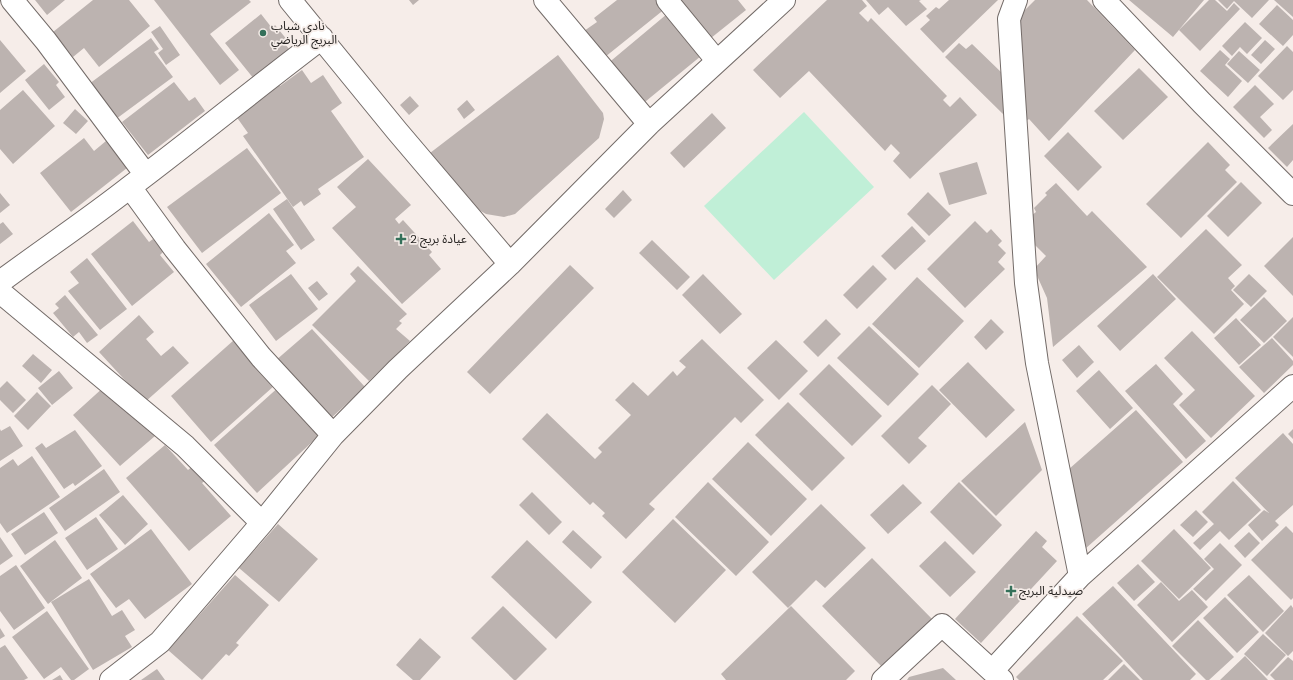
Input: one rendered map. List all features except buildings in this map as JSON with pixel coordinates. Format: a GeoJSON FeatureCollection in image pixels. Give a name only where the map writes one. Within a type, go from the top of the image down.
{"type":"FeatureCollection","features":[{"type":"Feature","properties":{"kind":"street"},"geometry":{"type":"LineString","coordinates":[[12,0],[46,41],[138,181],[175,249],[261,357],[333,435]]}},
{"type":"Feature","properties":{"kind":"street"},"geometry":{"type":"LineString","coordinates":[[290,0],[397,131],[510,264]]}},
{"type":"Feature","properties":{"kind":"street"},"geometry":{"type":"LineString","coordinates":[[545,0],[649,124]]}},
{"type":"Feature","properties":{"kind":"street"},"geometry":{"type":"LineString","coordinates":[[667,0],[717,61]]}},
{"type":"Feature","properties":{"kind":"street"},"geometry":{"type":"LineString","coordinates":[[111,680],[160,642],[262,523],[333,435],[398,369],[510,264],[649,124],[784,0]]}},
{"type":"Feature","properties":{"kind":"street"},"geometry":{"type":"LineString","coordinates":[[1016,0],[1009,19],[1026,282],[1037,363],[1080,576]]}},
{"type":"Feature","properties":{"kind":"street"},"geometry":{"type":"LineString","coordinates":[[1104,0],[1202,103],[1293,194]]}},
{"type":"Feature","properties":{"kind":"street"},"geometry":{"type":"LineString","coordinates":[[0,282],[138,181],[213,124],[241,99],[322,38]]}},
{"type":"Feature","properties":{"kind":"street"},"geometry":{"type":"LineString","coordinates":[[0,292],[185,446],[262,523]]}},
{"type":"Feature","properties":{"kind":"street"},"geometry":{"type":"LineString","coordinates":[[883,680],[942,625],[997,675],[1080,576],[1293,386]]}},
{"type":"Feature","properties":{"kind":"green space"},"geometry":{"type":"Polygon","coordinates":[[[804,112],[874,187],[774,280],[704,206],[804,112]]]}},
{"type":"Feature","properties":{"kind":"place","name":"نادي شباب البريج الرياضي"},"geometry":{"type":"Point","coordinates":[263,33]}},
{"type":"Feature","properties":{"kind":"place","name":"عيادة بريج 2"},"geometry":{"type":"Point","coordinates":[401,239]}},
{"type":"Feature","properties":{"kind":"place","name":"صيدلية البريج"},"geometry":{"type":"Point","coordinates":[1011,591]}}]}
